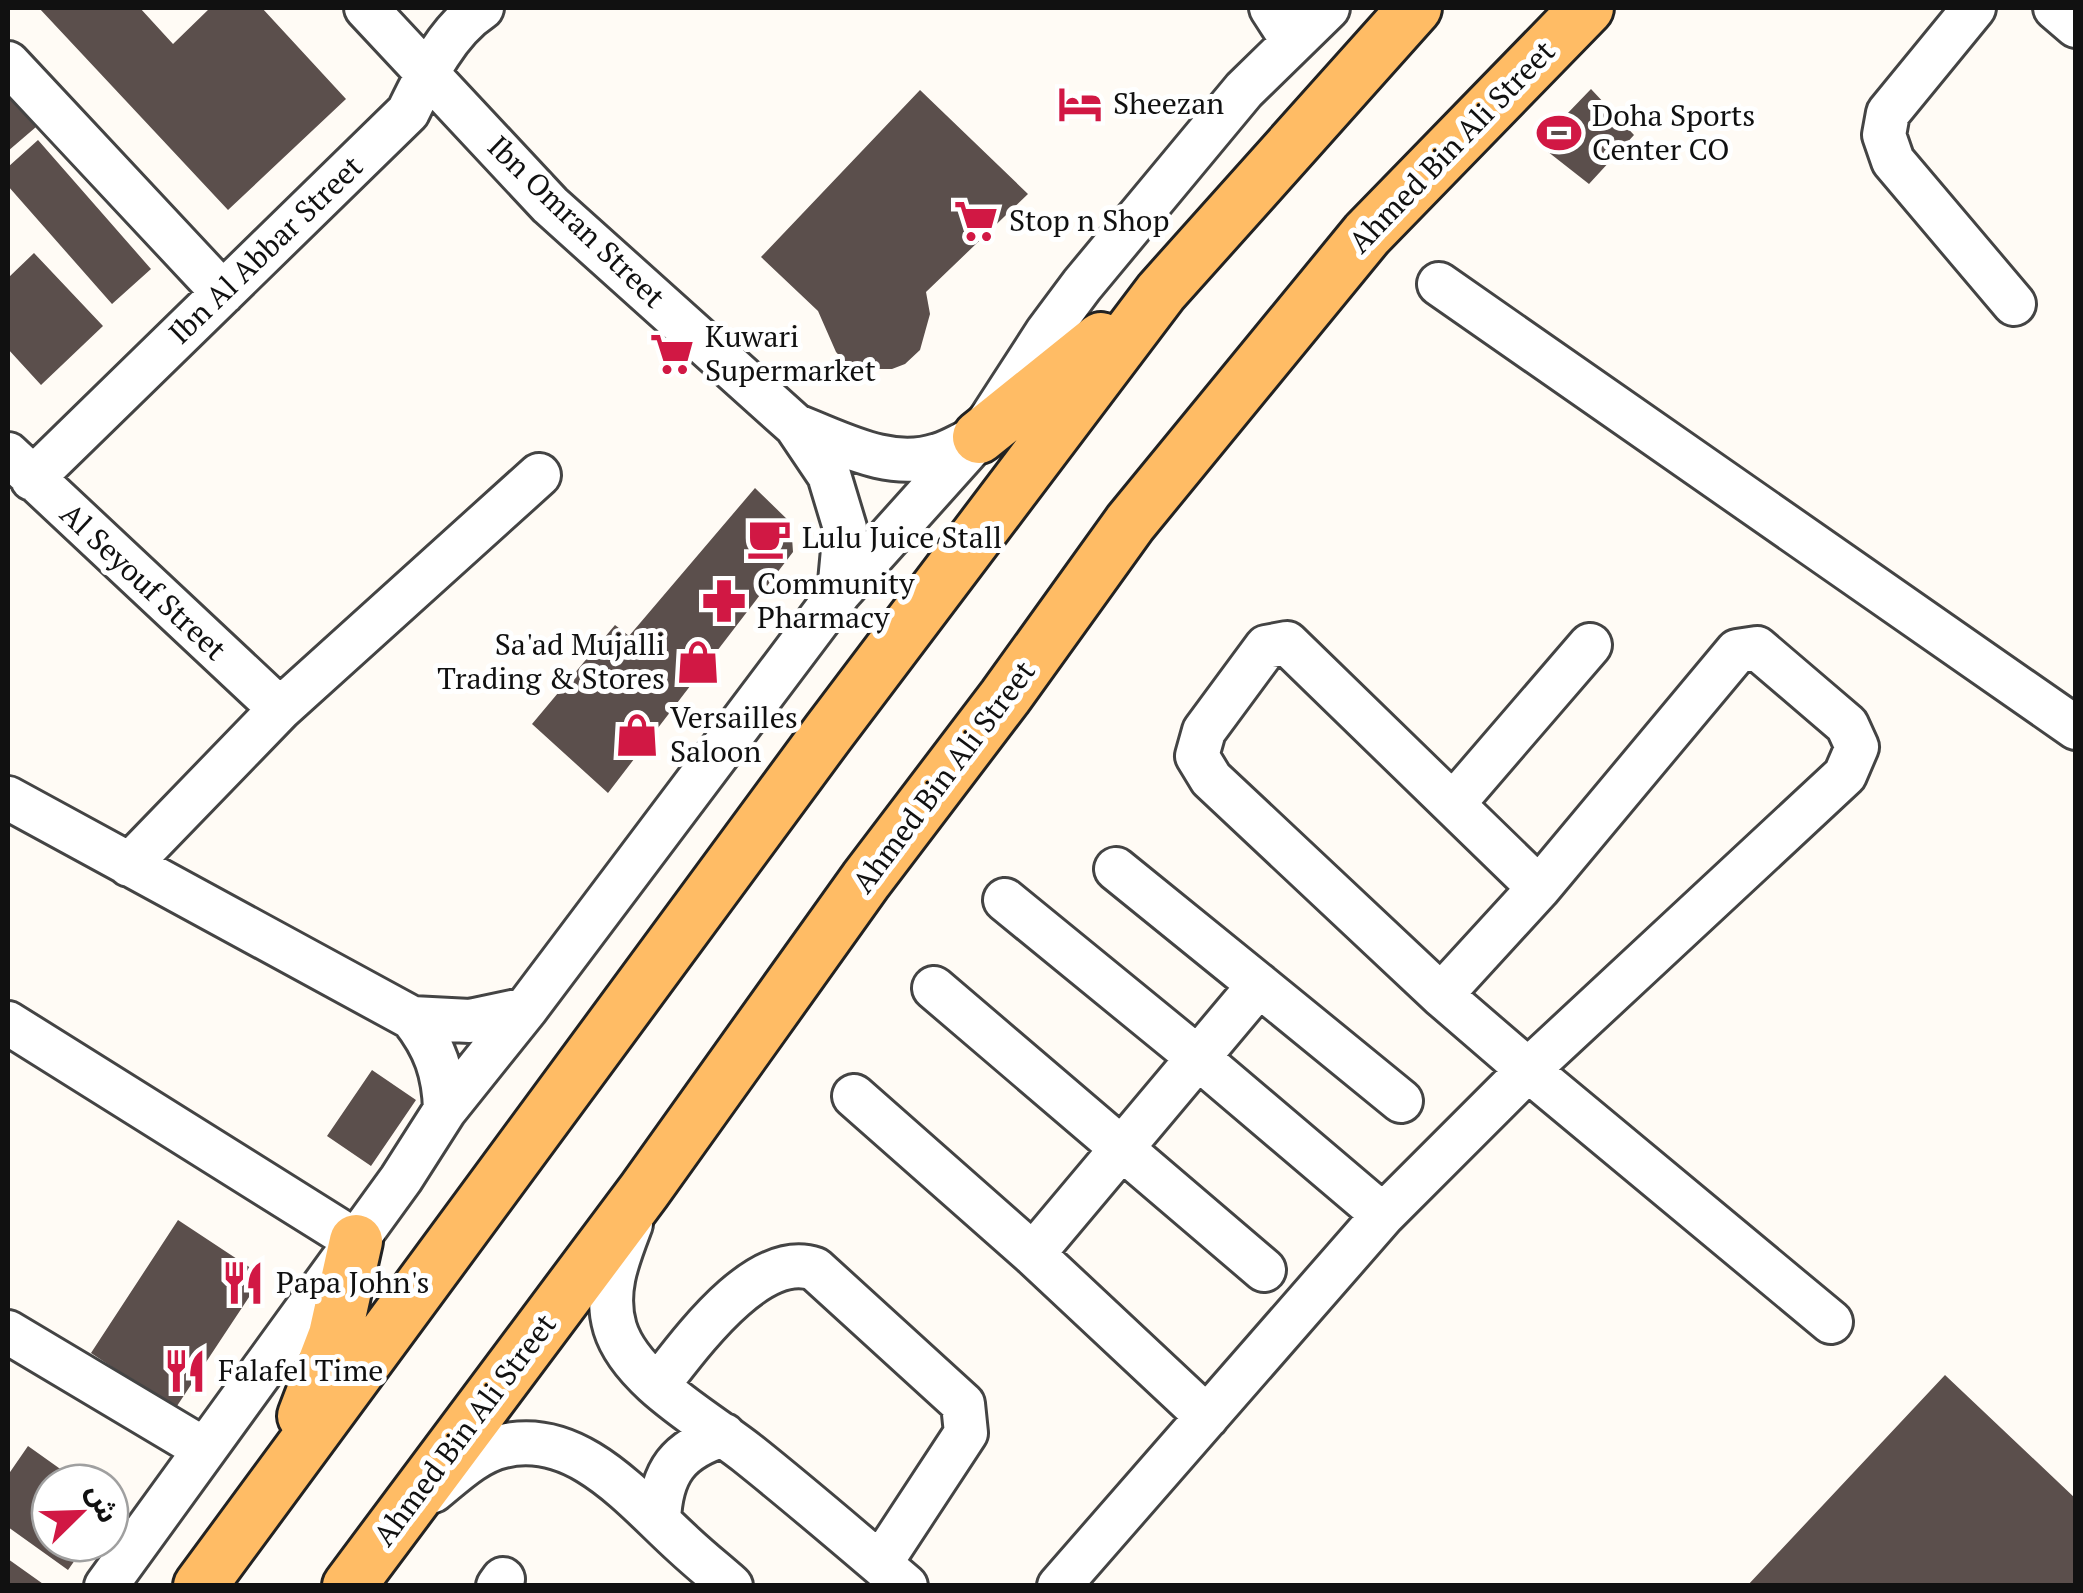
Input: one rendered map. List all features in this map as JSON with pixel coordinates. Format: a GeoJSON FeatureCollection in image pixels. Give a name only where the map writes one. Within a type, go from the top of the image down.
{"type":"FeatureCollection","features":[{"type":"Feature","properties":{"kind":"main road"},"geometry":{"type":"LineString","coordinates":[[200,1586],[840,717],[1161,292],[1415,8]]}},
{"type":"Feature","properties":{"kind":"main road","name":"Ahmed Bin Ali Street"},"geometry":{"type":"LineString","coordinates":[[349,1586],[644,1191],[866,880],[1142,508],[1367,234],[1588,8]]}},
{"type":"Feature","properties":{"kind":"main road"},"geometry":{"type":"LineString","coordinates":[[979,437],[1161,292]]}},
{"type":"Feature","properties":{"kind":"main road"},"geometry":{"type":"LineString","coordinates":[[280,1477],[335,1335],[356,1240]]}},
{"type":"Feature","properties":{"kind":"street","name":"Ibn Omran Street"},"geometry":{"type":"LineString","coordinates":[[366,8],[550,204],[796,426],[828,475],[845,528],[839,593]]}},
{"type":"Feature","properties":{"kind":"street","name":"Ibn Al Abbar Street"},"geometry":{"type":"LineString","coordinates":[[20,466],[223,292],[408,112],[427,73],[467,18],[482,8]]}},
{"type":"Feature","properties":{"kind":"street"},"geometry":{"type":"LineString","coordinates":[[106,1586],[445,1110],[526,1009],[839,593],[979,437],[1082,285],[1244,90],[1282,25],[1328,8]]}},
{"type":"Feature","properties":{"kind":"street"},"geometry":{"type":"LineString","coordinates":[[1974,8],[1888,113],[1884,136],[1893,161],[2014,304]]}},
{"type":"Feature","properties":{"kind":"street"},"geometry":{"type":"LineString","coordinates":[[2055,8],[2076,26]]}},
{"type":"Feature","properties":{"kind":"street"},"geometry":{"type":"LineString","coordinates":[[8,63],[223,292]]}},
{"type":"Feature","properties":{"kind":"street"},"geometry":{"type":"LineString","coordinates":[[1439,284],[2076,728]]}},
{"type":"Feature","properties":{"kind":"street","name":"Ibn Omran Street"},"geometry":{"type":"LineString","coordinates":[[796,426],[873,456],[904,461],[938,456],[979,437]]}},
{"type":"Feature","properties":{"kind":"street","name":"Al Seyouf Street"},"geometry":{"type":"LineString","coordinates":[[20,466],[280,709]]}},
{"type":"Feature","properties":{"kind":"street"},"geometry":{"type":"LineString","coordinates":[[129,865],[280,709],[539,475]]}},
{"type":"Feature","properties":{"kind":"street"},"geometry":{"type":"LineString","coordinates":[[1539,888],[1287,643],[1266,648],[1204,730],[1197,756],[1211,779],[1441,994],[1831,1322]]}},
{"type":"Feature","properties":{"kind":"street"},"geometry":{"type":"LineString","coordinates":[[1453,804],[1590,645]]}},
{"type":"Feature","properties":{"kind":"street"},"geometry":{"type":"LineString","coordinates":[[1060,1586],[1383,1216],[1528,1070],[1845,776],[1858,747],[1848,726],[1757,648],[1737,650],[1539,888],[1441,994]]}},
{"type":"Feature","properties":{"kind":"street"},"geometry":{"type":"LineString","coordinates":[[8,798],[412,1018],[428,1038],[438,1061],[445,1110]]}},
{"type":"Feature","properties":{"kind":"street"},"geometry":{"type":"LineString","coordinates":[[1116,870],[1400,1101]]}},
{"type":"Feature","properties":{"kind":"street"},"geometry":{"type":"LineString","coordinates":[[1005,900],[1198,1057],[1383,1216]]}},
{"type":"Feature","properties":{"kind":"street"},"geometry":{"type":"LineString","coordinates":[[1034,1254],[1259,984]]}},
{"type":"Feature","properties":{"kind":"street"},"geometry":{"type":"LineString","coordinates":[[934,988],[1264,1270]]}},
{"type":"Feature","properties":{"kind":"street"},"geometry":{"type":"LineString","coordinates":[[412,1018],[470,1021],[526,1009]]}},
{"type":"Feature","properties":{"kind":"street"},"geometry":{"type":"LineString","coordinates":[[8,1023],[356,1240]]}},
{"type":"Feature","properties":{"kind":"street"},"geometry":{"type":"LineString","coordinates":[[854,1096],[1034,1254],[1208,1416]]}},
{"type":"Feature","properties":{"kind":"street"},"geometry":{"type":"LineString","coordinates":[[644,1191],[612,1272],[615,1328],[627,1352],[658,1386],[724,1435],[893,1575],[966,1433],[963,1404],[815,1270],[802,1265],[787,1267],[753,1283],[704,1326],[658,1386]]}},
{"type":"Feature","properties":{"kind":"street"},"geometry":{"type":"LineString","coordinates":[[8,1332],[204,1449]]}},
{"type":"Feature","properties":{"kind":"street"},"geometry":{"type":"LineString","coordinates":[[660,1520],[660,1496],[675,1465],[701,1442],[724,1435]]}},
{"type":"Feature","properties":{"kind":"street"},"geometry":{"type":"LineString","coordinates":[[398,1520],[470,1461],[500,1446],[547,1444],[603,1471],[731,1586]]}},
{"type":"Feature","properties":{"kind":"building"},"geometry":{"type":"Polygon","coordinates":[[[39,8],[140,8],[173,44],[210,8],[262,8],[346,99],[228,210],[39,8]]]}},
{"type":"Feature","properties":{"kind":"building"},"geometry":{"type":"Polygon","coordinates":[[[1591,89],[1634,135],[1589,184],[1538,144],[1591,89]]]}},
{"type":"Feature","properties":{"kind":"building"},"geometry":{"type":"Polygon","coordinates":[[[920,90],[1028,194],[926,292],[930,314],[920,350],[905,364],[892,369],[861,369],[846,363],[836,352],[818,311],[761,257],[920,90]]]}},
{"type":"Feature","properties":{"kind":"building"},"geometry":{"type":"Polygon","coordinates":[[[8,93],[36,127],[8,151],[8,93]]]}},
{"type":"Feature","properties":{"kind":"building"},"geometry":{"type":"Polygon","coordinates":[[[38,140],[151,269],[112,304],[8,186],[8,167],[38,140]]]}},
{"type":"Feature","properties":{"kind":"building"},"geometry":{"type":"Polygon","coordinates":[[[34,253],[103,326],[41,385],[8,349],[8,278],[34,253]]]}},
{"type":"Feature","properties":{"kind":"building"},"geometry":{"type":"Polygon","coordinates":[[[755,488],[791,523],[793,552],[608,793],[532,724],[615,625],[629,636],[755,488]]]}},
{"type":"Feature","properties":{"kind":"building"},"geometry":{"type":"Polygon","coordinates":[[[372,1070],[416,1100],[371,1166],[327,1136],[372,1070]]]}},
{"type":"Feature","properties":{"kind":"building"},"geometry":{"type":"Polygon","coordinates":[[[178,1220],[263,1276],[175,1409],[91,1353],[178,1220]]]}},
{"type":"Feature","properties":{"kind":"building"},"geometry":{"type":"Polygon","coordinates":[[[1945,1375],[2076,1499],[2076,1586],[1747,1586],[1945,1375]]]}},
{"type":"Feature","properties":{"kind":"building"},"geometry":{"type":"Polygon","coordinates":[[[28,1446],[52,1463],[30,1463],[30,1543],[8,1527],[8,1475],[28,1446]]]}},
{"type":"Feature","properties":{"kind":"building"},"geometry":{"type":"Polygon","coordinates":[[[8,1559],[46,1586],[8,1586],[8,1559]]]}},
{"type":"Feature","properties":{"kind":"place","name":"Sheezan"},"geometry":{"type":"Point","coordinates":[1080,104]}},
{"type":"Feature","properties":{"kind":"place","name":"Doha Sports Center CO"},"geometry":{"type":"Point","coordinates":[1559,133]}},
{"type":"Feature","properties":{"kind":"place","name":"Stop n Shop"},"geometry":{"type":"Point","coordinates":[976,221]}},
{"type":"Feature","properties":{"kind":"place","name":"Kuwari Supermarket"},"geometry":{"type":"Point","coordinates":[672,354]}},
{"type":"Feature","properties":{"kind":"place","name":"Lulu Juice Stall"},"geometry":{"type":"Point","coordinates":[769,538]}},
{"type":"Feature","properties":{"kind":"place","name":"Community Pharmacy"},"geometry":{"type":"Point","coordinates":[724,601]}},
{"type":"Feature","properties":{"kind":"place","name":"Sa'ad Mujalli Trading & Stores"},"geometry":{"type":"Point","coordinates":[698,662]}},
{"type":"Feature","properties":{"kind":"place","name":"Versailles Saloon"},"geometry":{"type":"Point","coordinates":[637,735]}},
{"type":"Feature","properties":{"kind":"place","name":"Papa John's"},"geometry":{"type":"Point","coordinates":[243,1283]}},
{"type":"Feature","properties":{"kind":"place","name":"Falafel Time"},"geometry":{"type":"Point","coordinates":[185,1371]}}]}
